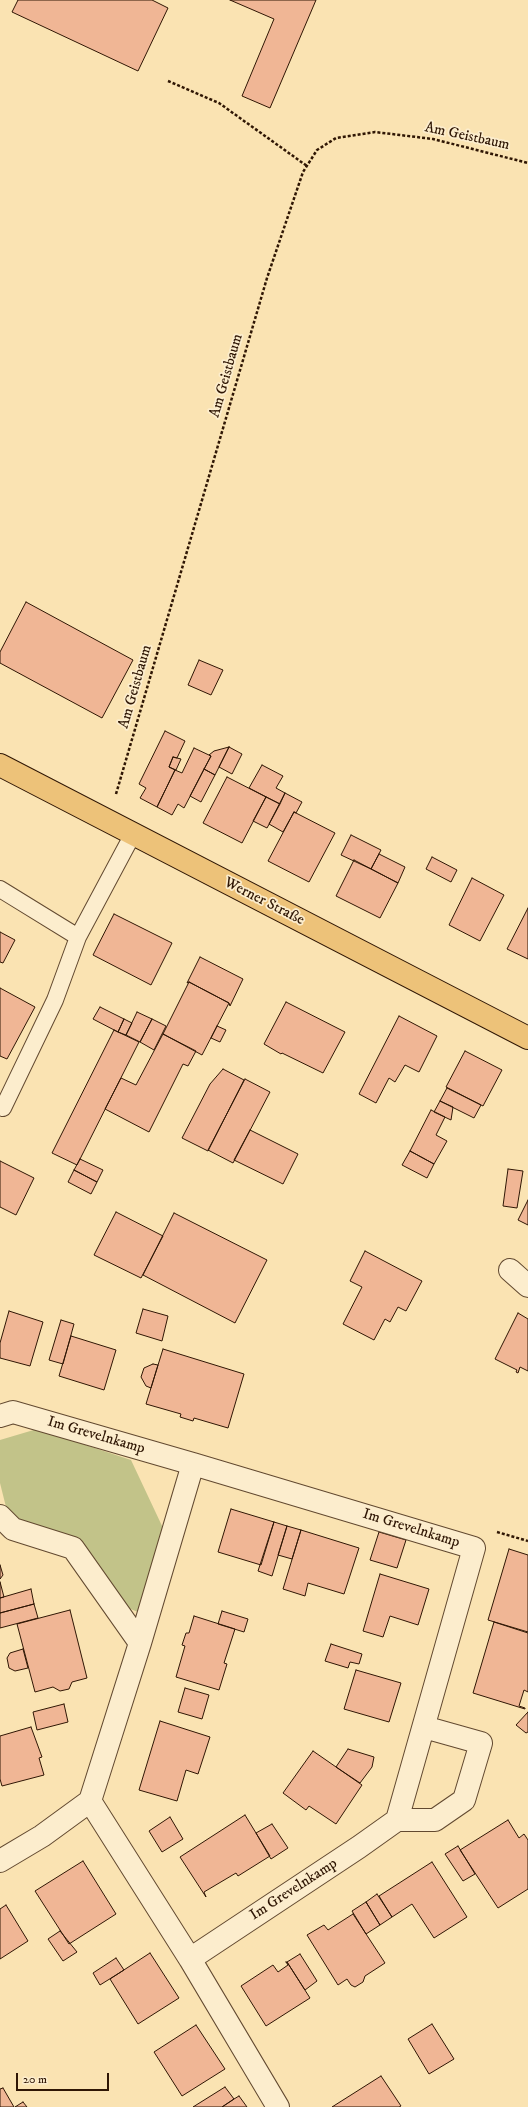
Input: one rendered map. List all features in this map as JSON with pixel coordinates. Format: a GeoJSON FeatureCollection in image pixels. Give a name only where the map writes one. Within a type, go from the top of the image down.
{"type":"FeatureCollection","features":[{"type":"Feature","properties":{"kind":"main road","name":"Werner Straße"},"geometry":{"type":"LineString","coordinates":[[0,766],[528,1038]]}},
{"type":"Feature","properties":{"kind":"street"},"geometry":{"type":"LineString","coordinates":[[510,1270],[528,1286]]}},
{"type":"Feature","properties":{"kind":"street","name":"Im Grevelnkamp"},"geometry":{"type":"LineString","coordinates":[[0,1416],[13,1412],[474,1548],[424,1727],[396,1820],[360,1847],[190,1959]]}},
{"type":"Feature","properties":{"kind":"street"},"geometry":{"type":"LineString","coordinates":[[0,1861],[42,1836],[90,1801],[140,1643],[193,1464]]}},
{"type":"Feature","properties":{"kind":"street"},"geometry":{"type":"LineString","coordinates":[[0,1516],[13,1529],[72,1548],[140,1643]]}},
{"type":"Feature","properties":{"kind":"street"},"geometry":{"type":"LineString","coordinates":[[396,1820],[435,1820],[464,1800],[481,1743],[424,1727]]}},
{"type":"Feature","properties":{"kind":"street"},"geometry":{"type":"LineString","coordinates":[[90,1801],[190,1959],[278,2107]]}},
{"type":"Feature","properties":{"kind":"lane"},"geometry":{"type":"LineString","coordinates":[[3,1108],[55,1000],[78,937],[133,834]]}},
{"type":"Feature","properties":{"kind":"lane"},"geometry":{"type":"LineString","coordinates":[[0,889],[78,937]]}},
{"type":"Feature","properties":{"kind":"path"},"geometry":{"type":"LineString","coordinates":[[168,81],[219,103],[307,166]]}},
{"type":"Feature","properties":{"kind":"path","name":"Am Geistbaum"},"geometry":{"type":"LineString","coordinates":[[108,822],[267,278],[303,172],[317,150],[336,138],[375,132],[433,139],[528,163]]}},
{"type":"Feature","properties":{"kind":"green space"},"geometry":{"type":"Polygon","coordinates":[[[37,1429],[131,1460],[163,1528],[138,1612],[128,1608],[79,1540],[18,1523],[6,1507],[0,1483],[0,1440],[37,1429]]]}},
{"type":"Feature","properties":{"kind":"building"},"geometry":{"type":"Polygon","coordinates":[[[18,0],[152,0],[168,8],[138,71],[12,12],[18,0]]]}},
{"type":"Feature","properties":{"kind":"building"},"geometry":{"type":"Polygon","coordinates":[[[230,0],[316,0],[270,108],[242,96],[274,19],[230,0]]]}},
{"type":"Feature","properties":{"kind":"building"},"geometry":{"type":"Polygon","coordinates":[[[26,602],[133,660],[102,718],[0,663],[0,652],[26,602]]]}},
{"type":"Feature","properties":{"kind":"building"},"geometry":{"type":"Polygon","coordinates":[[[199,660],[223,670],[211,695],[188,685],[199,660]]]}},
{"type":"Feature","properties":{"kind":"building"},"geometry":{"type":"Polygon","coordinates":[[[165,731],[185,741],[177,758],[173,757],[169,767],[175,770],[157,807],[140,798],[146,788],[139,784],[165,731]]]}},
{"type":"Feature","properties":{"kind":"building"},"geometry":{"type":"Polygon","coordinates":[[[229,747],[242,754],[232,774],[219,767],[229,747]]]}},
{"type":"Feature","properties":{"kind":"building"},"geometry":{"type":"Polygon","coordinates":[[[229,747],[215,775],[204,769],[211,756],[209,755],[214,751],[229,747]]]}},
{"type":"Feature","properties":{"kind":"building"},"geometry":{"type":"Polygon","coordinates":[[[194,748],[211,756],[184,808],[178,804],[172,815],[157,807],[175,770],[182,773],[194,748]]]}},
{"type":"Feature","properties":{"kind":"building"},"geometry":{"type":"Polygon","coordinates":[[[173,757],[181,759],[176,770],[169,767],[173,757]]]}},
{"type":"Feature","properties":{"kind":"building"},"geometry":{"type":"Polygon","coordinates":[[[262,765],[283,776],[276,788],[285,793],[280,804],[249,788],[262,765]]]}},
{"type":"Feature","properties":{"kind":"building"},"geometry":{"type":"Polygon","coordinates":[[[204,769],[215,775],[201,802],[190,796],[204,769]]]}},
{"type":"Feature","properties":{"kind":"building"},"geometry":{"type":"Polygon","coordinates":[[[227,777],[266,797],[242,843],[203,823],[227,777]]]}},
{"type":"Feature","properties":{"kind":"building"},"geometry":{"type":"Polygon","coordinates":[[[285,793],[302,802],[296,813],[294,812],[283,832],[269,824],[285,793]]]}},
{"type":"Feature","properties":{"kind":"building"},"geometry":{"type":"Polygon","coordinates":[[[266,797],[280,804],[267,828],[253,821],[266,797]]]}},
{"type":"Feature","properties":{"kind":"building"},"geometry":{"type":"Polygon","coordinates":[[[294,812],[335,833],[309,882],[268,861],[294,812]]]}},
{"type":"Feature","properties":{"kind":"building"},"geometry":{"type":"Polygon","coordinates":[[[351,835],[381,850],[371,869],[341,855],[351,835]]]}},
{"type":"Feature","properties":{"kind":"building"},"geometry":{"type":"Polygon","coordinates":[[[379,854],[405,867],[398,883],[371,869],[379,854]]]}},
{"type":"Feature","properties":{"kind":"building"},"geometry":{"type":"Polygon","coordinates":[[[432,857],[457,870],[451,882],[426,869],[432,857]]]}},
{"type":"Feature","properties":{"kind":"building"},"geometry":{"type":"Polygon","coordinates":[[[354,860],[398,883],[380,918],[336,896],[354,860]]]}},
{"type":"Feature","properties":{"kind":"building"},"geometry":{"type":"Polygon","coordinates":[[[472,878],[504,895],[480,941],[449,925],[472,878]]]}},
{"type":"Feature","properties":{"kind":"building"},"geometry":{"type":"Polygon","coordinates":[[[528,908],[528,959],[507,949],[528,908]]]}},
{"type":"Feature","properties":{"kind":"building"},"geometry":{"type":"Polygon","coordinates":[[[114,914],[172,943],[151,985],[93,955],[114,914]]]}},
{"type":"Feature","properties":{"kind":"building"},"geometry":{"type":"Polygon","coordinates":[[[0,932],[15,940],[3,963],[0,962],[0,932]]]}},
{"type":"Feature","properties":{"kind":"building"},"geometry":{"type":"Polygon","coordinates":[[[200,957],[243,979],[230,1006],[229,1003],[189,982],[187,983],[200,957]]]}},
{"type":"Feature","properties":{"kind":"building"},"geometry":{"type":"Polygon","coordinates":[[[189,982],[229,1003],[202,1055],[163,1034],[189,982]]]}},
{"type":"Feature","properties":{"kind":"building"},"geometry":{"type":"Polygon","coordinates":[[[0,988],[35,1007],[7,1059],[0,1056],[0,988]]]}},
{"type":"Feature","properties":{"kind":"building"},"geometry":{"type":"Polygon","coordinates":[[[286,1002],[345,1032],[323,1073],[282,1053],[281,1054],[264,1044],[286,1002]]]}},
{"type":"Feature","properties":{"kind":"building"},"geometry":{"type":"Polygon","coordinates":[[[100,1007],[124,1019],[118,1032],[93,1019],[100,1007]]]}},
{"type":"Feature","properties":{"kind":"building"},"geometry":{"type":"Polygon","coordinates":[[[137,1012],[152,1019],[140,1042],[126,1035],[137,1012]]]}},
{"type":"Feature","properties":{"kind":"building"},"geometry":{"type":"Polygon","coordinates":[[[399,1016],[437,1036],[419,1072],[405,1065],[395,1082],[389,1078],[376,1103],[359,1094],[399,1016]]]}},
{"type":"Feature","properties":{"kind":"building"},"geometry":{"type":"Polygon","coordinates":[[[124,1019],[132,1023],[126,1035],[118,1032],[124,1019]]]}},
{"type":"Feature","properties":{"kind":"building"},"geometry":{"type":"Polygon","coordinates":[[[152,1019],[166,1026],[154,1050],[140,1042],[152,1019]]]}},
{"type":"Feature","properties":{"kind":"building"},"geometry":{"type":"Polygon","coordinates":[[[217,1026],[226,1030],[220,1042],[211,1038],[217,1026]]]}},
{"type":"Feature","properties":{"kind":"building"},"geometry":{"type":"Polygon","coordinates":[[[114,1030],[139,1042],[77,1165],[52,1153],[114,1030]]]}},
{"type":"Feature","properties":{"kind":"building"},"geometry":{"type":"Polygon","coordinates":[[[163,1034],[196,1051],[188,1066],[183,1064],[149,1132],[105,1109],[121,1078],[136,1085],[163,1034]]]}},
{"type":"Feature","properties":{"kind":"building"},"geometry":{"type":"Polygon","coordinates":[[[465,1051],[502,1070],[483,1106],[446,1087],[465,1051]]]}},
{"type":"Feature","properties":{"kind":"building"},"geometry":{"type":"Polygon","coordinates":[[[223,1069],[244,1080],[208,1151],[182,1138],[210,1084],[223,1069]]]}},
{"type":"Feature","properties":{"kind":"building"},"geometry":{"type":"Polygon","coordinates":[[[245,1079],[270,1092],[233,1163],[208,1150],[245,1079]]]}},
{"type":"Feature","properties":{"kind":"building"},"geometry":{"type":"Polygon","coordinates":[[[447,1088],[481,1105],[474,1118],[440,1101],[447,1088]]]}},
{"type":"Feature","properties":{"kind":"building"},"geometry":{"type":"Polygon","coordinates":[[[440,1101],[453,1107],[451,1120],[434,1112],[440,1101]]]}},
{"type":"Feature","properties":{"kind":"building"},"geometry":{"type":"Polygon","coordinates":[[[431,1110],[445,1117],[436,1135],[447,1141],[434,1164],[410,1151],[431,1110]]]}},
{"type":"Feature","properties":{"kind":"building"},"geometry":{"type":"Polygon","coordinates":[[[250,1130],[298,1154],[283,1184],[234,1160],[250,1130]]]}},
{"type":"Feature","properties":{"kind":"building"},"geometry":{"type":"Polygon","coordinates":[[[410,1151],[434,1164],[427,1178],[402,1165],[410,1151]]]}},
{"type":"Feature","properties":{"kind":"building"},"geometry":{"type":"Polygon","coordinates":[[[80,1159],[103,1170],[97,1182],[74,1170],[80,1159]]]}},
{"type":"Feature","properties":{"kind":"building"},"geometry":{"type":"Polygon","coordinates":[[[0,1161],[34,1178],[16,1215],[0,1207],[0,1161]]]}},
{"type":"Feature","properties":{"kind":"building"},"geometry":{"type":"Polygon","coordinates":[[[508,1169],[523,1171],[517,1208],[503,1206],[508,1169]]]}},
{"type":"Feature","properties":{"kind":"building"},"geometry":{"type":"Polygon","coordinates":[[[74,1170],[97,1182],[91,1194],[68,1182],[74,1170]]]}},
{"type":"Feature","properties":{"kind":"building"},"geometry":{"type":"Polygon","coordinates":[[[528,1200],[528,1225],[518,1220],[528,1200]]]}},
{"type":"Feature","properties":{"kind":"building"},"geometry":{"type":"Polygon","coordinates":[[[116,1212],[163,1236],[141,1278],[94,1255],[116,1212]]]}},
{"type":"Feature","properties":{"kind":"building"},"geometry":{"type":"Polygon","coordinates":[[[174,1213],[267,1260],[235,1323],[143,1275],[174,1213]]]}},
{"type":"Feature","properties":{"kind":"building"},"geometry":{"type":"Polygon","coordinates":[[[365,1251],[422,1281],[406,1311],[398,1307],[390,1322],[385,1319],[374,1340],[343,1324],[362,1287],[350,1281],[365,1251]]]}},
{"type":"Feature","properties":{"kind":"building"},"geometry":{"type":"Polygon","coordinates":[[[143,1309],[168,1316],[162,1341],[136,1333],[143,1309]]]}},
{"type":"Feature","properties":{"kind":"building"},"geometry":{"type":"Polygon","coordinates":[[[9,1311],[43,1322],[30,1366],[0,1358],[0,1343],[9,1311]]]}},
{"type":"Feature","properties":{"kind":"building"},"geometry":{"type":"Polygon","coordinates":[[[518,1313],[528,1319],[528,1371],[520,1367],[518,1373],[516,1372],[517,1370],[495,1359],[518,1313]]]}},
{"type":"Feature","properties":{"kind":"building"},"geometry":{"type":"Polygon","coordinates":[[[61,1320],[74,1324],[63,1364],[49,1360],[61,1320]]]}},
{"type":"Feature","properties":{"kind":"building"},"geometry":{"type":"Polygon","coordinates":[[[71,1336],[116,1350],[104,1390],[59,1376],[71,1336]]]}},
{"type":"Feature","properties":{"kind":"building"},"geometry":{"type":"Polygon","coordinates":[[[163,1349],[244,1374],[228,1428],[194,1418],[193,1421],[180,1417],[181,1414],[146,1404],[163,1349]]]}},
{"type":"Feature","properties":{"kind":"building"},"geometry":{"type":"Polygon","coordinates":[[[153,1364],[158,1365],[151,1388],[146,1386],[141,1377],[144,1368],[153,1364]]]}},
{"type":"Feature","properties":{"kind":"building"},"geometry":{"type":"Polygon","coordinates":[[[231,1509],[274,1522],[261,1565],[218,1552],[231,1509]]]}},
{"type":"Feature","properties":{"kind":"building"},"geometry":{"type":"Polygon","coordinates":[[[274,1522],[287,1526],[272,1576],[258,1571],[274,1522]]]}},
{"type":"Feature","properties":{"kind":"building"},"geometry":{"type":"Polygon","coordinates":[[[287,1526],[301,1530],[292,1559],[278,1555],[287,1526]]]}},
{"type":"Feature","properties":{"kind":"building"},"geometry":{"type":"Polygon","coordinates":[[[301,1530],[359,1548],[344,1594],[308,1583],[305,1596],[283,1589],[301,1530]]]}},
{"type":"Feature","properties":{"kind":"building"},"geometry":{"type":"Polygon","coordinates":[[[379,1532],[406,1540],[397,1568],[370,1560],[379,1532]]]}},
{"type":"Feature","properties":{"kind":"building"},"geometry":{"type":"Polygon","coordinates":[[[509,1549],[528,1555],[528,1632],[488,1620],[509,1549]]]}},
{"type":"Feature","properties":{"kind":"building"},"geometry":{"type":"Polygon","coordinates":[[[0,1565],[3,1575],[0,1579],[0,1565]]]}},
{"type":"Feature","properties":{"kind":"building"},"geometry":{"type":"Polygon","coordinates":[[[380,1574],[429,1589],[418,1625],[390,1616],[383,1637],[363,1631],[380,1574]]]}},
{"type":"Feature","properties":{"kind":"building"},"geometry":{"type":"Polygon","coordinates":[[[0,1582],[4,1597],[0,1598],[0,1582]]]}},
{"type":"Feature","properties":{"kind":"building"},"geometry":{"type":"Polygon","coordinates":[[[31,1589],[34,1604],[0,1613],[0,1598],[31,1589]]]}},
{"type":"Feature","properties":{"kind":"building"},"geometry":{"type":"Polygon","coordinates":[[[34,1604],[38,1618],[0,1628],[0,1613],[34,1604]]]}},
{"type":"Feature","properties":{"kind":"building"},"geometry":{"type":"Polygon","coordinates":[[[70,1610],[87,1678],[72,1682],[69,1689],[60,1691],[53,1687],[35,1692],[17,1624],[70,1610]]]}},
{"type":"Feature","properties":{"kind":"building"},"geometry":{"type":"Polygon","coordinates":[[[222,1611],[248,1619],[244,1632],[218,1624],[222,1611]]]}},
{"type":"Feature","properties":{"kind":"building"},"geometry":{"type":"Polygon","coordinates":[[[194,1616],[235,1629],[224,1663],[227,1664],[219,1690],[176,1677],[185,1646],[182,1645],[186,1633],[189,1633],[194,1616]]]}},
{"type":"Feature","properties":{"kind":"building"},"geometry":{"type":"Polygon","coordinates":[[[494,1622],[528,1633],[528,1692],[524,1690],[519,1706],[525,1709],[473,1693],[494,1622]]]}},
{"type":"Feature","properties":{"kind":"building"},"geometry":{"type":"Polygon","coordinates":[[[331,1644],[362,1654],[359,1664],[350,1662],[348,1668],[325,1661],[331,1644]]]}},
{"type":"Feature","properties":{"kind":"building"},"geometry":{"type":"Polygon","coordinates":[[[23,1649],[28,1668],[15,1671],[9,1668],[7,1658],[10,1653],[23,1649]]]}},
{"type":"Feature","properties":{"kind":"building"},"geometry":{"type":"Polygon","coordinates":[[[356,1670],[401,1683],[389,1722],[344,1709],[356,1670]]]}},
{"type":"Feature","properties":{"kind":"building"},"geometry":{"type":"Polygon","coordinates":[[[185,1688],[209,1695],[202,1719],[178,1712],[185,1688]]]}},
{"type":"Feature","properties":{"kind":"building"},"geometry":{"type":"Polygon","coordinates":[[[64,1704],[68,1722],[37,1730],[33,1712],[64,1704]]]}},
{"type":"Feature","properties":{"kind":"building"},"geometry":{"type":"Polygon","coordinates":[[[528,1712],[528,1732],[526,1733],[516,1725],[528,1712]]]}},
{"type":"Feature","properties":{"kind":"building"},"geometry":{"type":"Polygon","coordinates":[[[160,1721],[210,1737],[198,1774],[186,1770],[177,1801],[139,1790],[160,1721]]]}},
{"type":"Feature","properties":{"kind":"building"},"geometry":{"type":"Polygon","coordinates":[[[31,1727],[42,1757],[39,1758],[44,1775],[2,1786],[0,1779],[0,1736],[31,1727]]]}},
{"type":"Feature","properties":{"kind":"building"},"geometry":{"type":"Polygon","coordinates":[[[348,1749],[374,1757],[372,1767],[360,1783],[336,1767],[348,1749]]]}},
{"type":"Feature","properties":{"kind":"building"},"geometry":{"type":"Polygon","coordinates":[[[313,1751],[362,1785],[336,1824],[309,1806],[306,1810],[283,1793],[313,1751]]]}},
{"type":"Feature","properties":{"kind":"building"},"geometry":{"type":"Polygon","coordinates":[[[245,1815],[270,1856],[238,1876],[236,1873],[204,1892],[206,1897],[180,1857],[245,1815]]]}},
{"type":"Feature","properties":{"kind":"building"},"geometry":{"type":"Polygon","coordinates":[[[170,1817],[183,1839],[162,1852],[149,1831],[170,1817]]]}},
{"type":"Feature","properties":{"kind":"building"},"geometry":{"type":"Polygon","coordinates":[[[508,1820],[519,1838],[524,1834],[528,1840],[528,1889],[498,1908],[460,1850],[508,1820]]]}},
{"type":"Feature","properties":{"kind":"building"},"geometry":{"type":"Polygon","coordinates":[[[272,1824],[288,1848],[271,1859],[256,1833],[272,1824]]]}},
{"type":"Feature","properties":{"kind":"building"},"geometry":{"type":"Polygon","coordinates":[[[458,1846],[475,1874],[463,1881],[445,1854],[458,1846]]]}},
{"type":"Feature","properties":{"kind":"building"},"geometry":{"type":"Polygon","coordinates":[[[83,1861],[116,1914],[69,1944],[35,1891],[83,1861]]]}},
{"type":"Feature","properties":{"kind":"building"},"geometry":{"type":"Polygon","coordinates":[[[432,1862],[467,1917],[434,1938],[412,1904],[392,1917],[379,1896],[432,1862]]]}},
{"type":"Feature","properties":{"kind":"building"},"geometry":{"type":"Polygon","coordinates":[[[377,1894],[392,1917],[380,1925],[366,1902],[377,1894]]]}},
{"type":"Feature","properties":{"kind":"building"},"geometry":{"type":"Polygon","coordinates":[[[366,1902],[380,1925],[366,1934],[352,1911],[366,1902]]]}},
{"type":"Feature","properties":{"kind":"building"},"geometry":{"type":"Polygon","coordinates":[[[6,1905],[28,1941],[0,1959],[0,1909],[6,1905]]]}},
{"type":"Feature","properties":{"kind":"building"},"geometry":{"type":"Polygon","coordinates":[[[353,1914],[385,1963],[365,1976],[363,1982],[355,1987],[351,1985],[347,1979],[338,1985],[307,1935],[324,1925],[328,1930],[353,1914]]]}},
{"type":"Feature","properties":{"kind":"building"},"geometry":{"type":"Polygon","coordinates":[[[60,1931],[77,1952],[63,1961],[48,1939],[60,1931]]]}},
{"type":"Feature","properties":{"kind":"building"},"geometry":{"type":"Polygon","coordinates":[[[150,1953],[179,1998],[138,2024],[110,1979],[150,1953]]]}},
{"type":"Feature","properties":{"kind":"building"},"geometry":{"type":"Polygon","coordinates":[[[300,1954],[317,1981],[305,1990],[287,1962],[300,1954]]]}},
{"type":"Feature","properties":{"kind":"building"},"geometry":{"type":"Polygon","coordinates":[[[116,1958],[124,1970],[100,1985],[93,1973],[116,1958]]]}},
{"type":"Feature","properties":{"kind":"building"},"geometry":{"type":"Polygon","coordinates":[[[287,1962],[310,1998],[266,2026],[241,1986],[273,1965],[278,1972],[288,1965],[287,1962]]]}},
{"type":"Feature","properties":{"kind":"building"},"geometry":{"type":"Polygon","coordinates":[[[432,2024],[454,2059],[429,2074],[408,2039],[432,2024]]]}},
{"type":"Feature","properties":{"kind":"building"},"geometry":{"type":"Polygon","coordinates":[[[196,2025],[225,2069],[182,2096],[154,2052],[196,2025]]]}},
{"type":"Feature","properties":{"kind":"building"},"geometry":{"type":"Polygon","coordinates":[[[381,2076],[401,2106],[332,2107],[381,2076]]]}},
{"type":"Feature","properties":{"kind":"building"},"geometry":{"type":"Polygon","coordinates":[[[225,2087],[234,2099],[222,2107],[193,2107],[225,2087]]]}},
{"type":"Feature","properties":{"kind":"building"},"geometry":{"type":"Polygon","coordinates":[[[3,2088],[14,2107],[0,2107],[0,2089],[3,2088]]]}},
{"type":"Feature","properties":{"kind":"building"},"geometry":{"type":"Polygon","coordinates":[[[239,2096],[247,2107],[222,2107],[234,2099],[239,2096]]]}},
{"type":"Feature","properties":{"kind":"building"},"geometry":{"type":"Polygon","coordinates":[[[23,2102],[27,2107],[15,2107],[23,2102]]]}}]}
